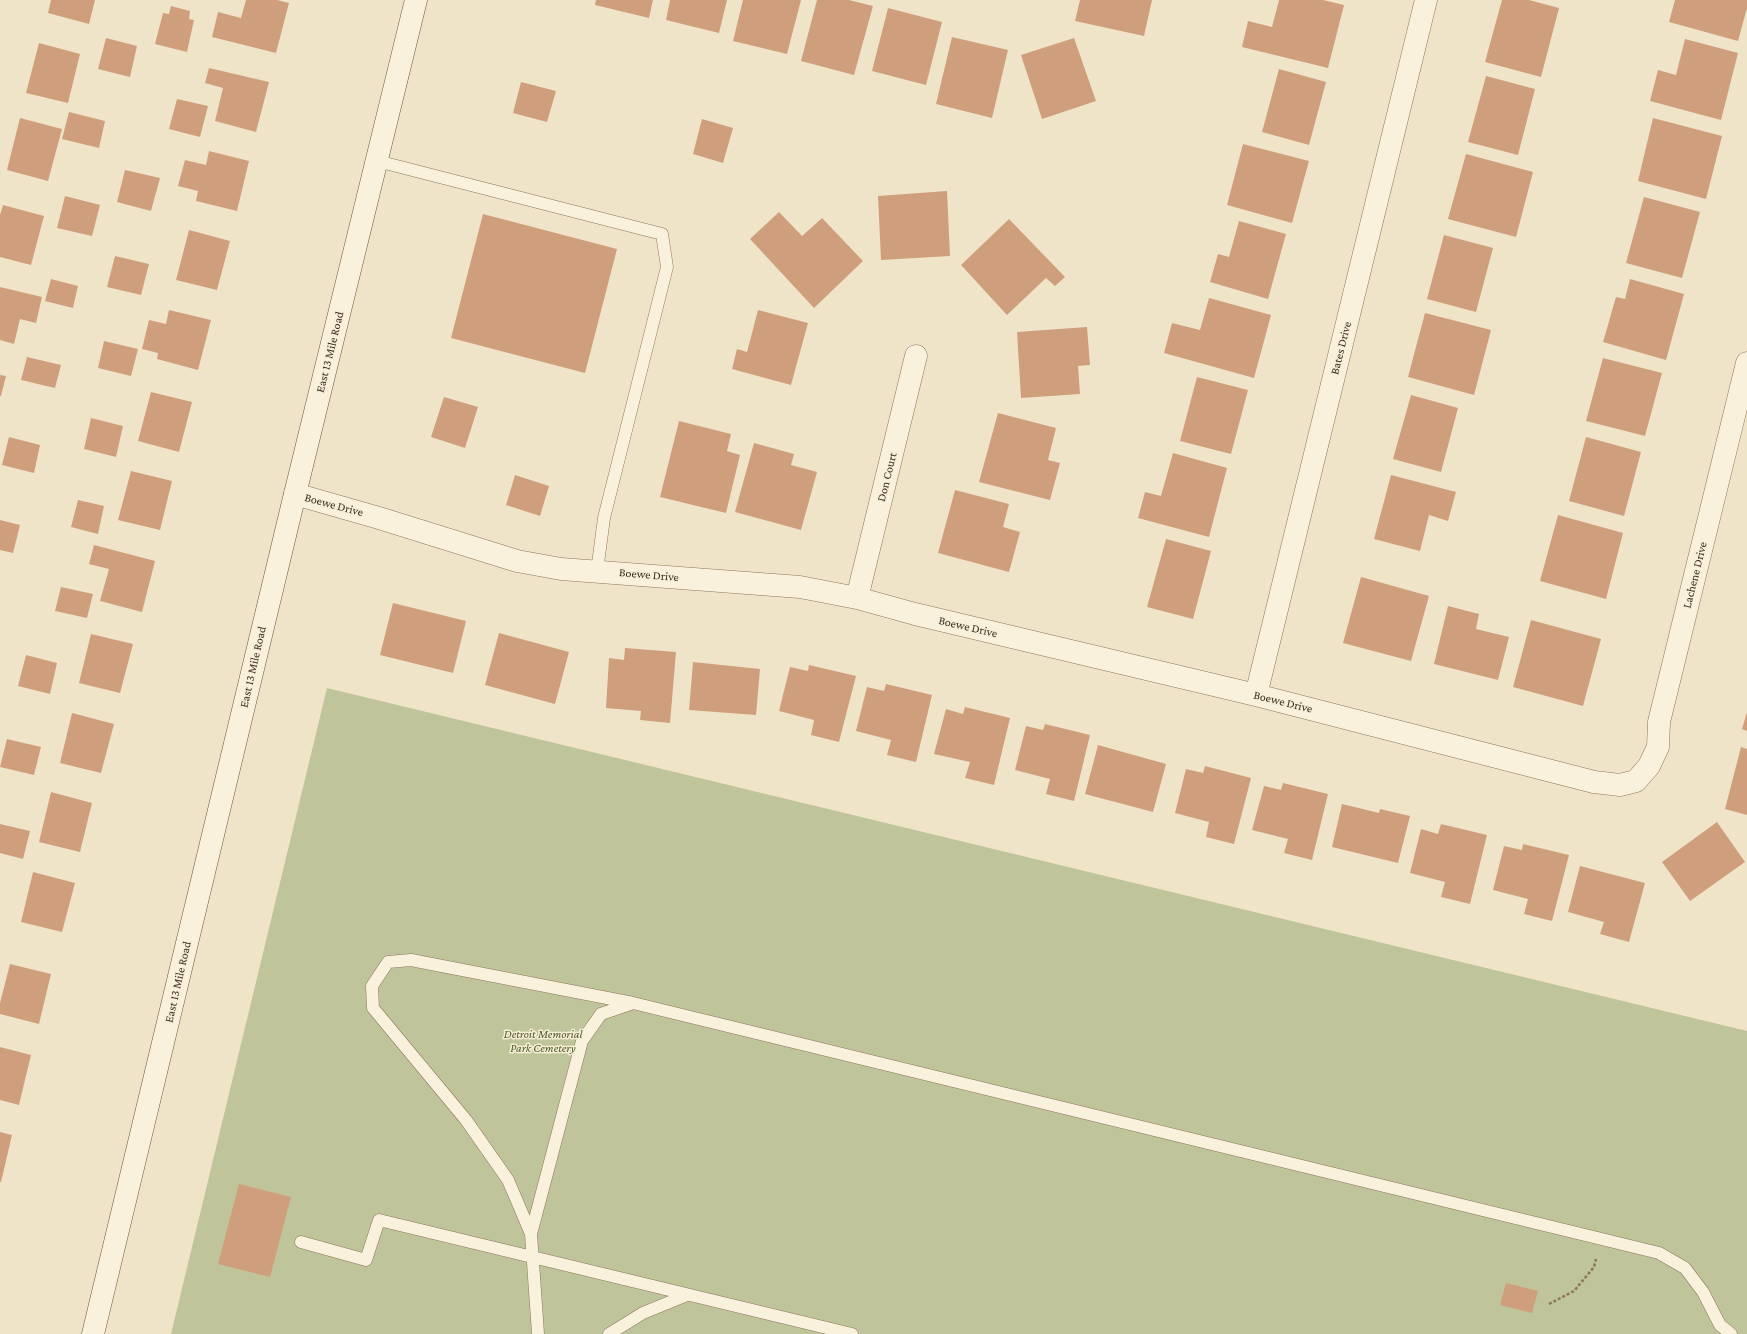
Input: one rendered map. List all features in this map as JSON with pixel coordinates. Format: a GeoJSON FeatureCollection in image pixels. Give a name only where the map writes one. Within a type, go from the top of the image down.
{"type":"FeatureCollection","features":[{"type":"Feature","properties":{"kind":"street","name":"East 13 Mile Road"},"geometry":{"type":"LineString","coordinates":[[93,1334],[295,494],[416,0]]}},
{"type":"Feature","properties":{"kind":"street","name":"Bates Drive"},"geometry":{"type":"LineString","coordinates":[[1256,695],[1426,0]]}},
{"type":"Feature","properties":{"kind":"street","name":"Don Court"},"geometry":{"type":"LineString","coordinates":[[857,598],[916,356]]}},
{"type":"Feature","properties":{"kind":"street","name":"Lachene Drive"},"geometry":{"type":"LineString","coordinates":[[1636,781],[1649,766],[1658,747],[1659,722],[1747,363]]}},
{"type":"Feature","properties":{"kind":"street","name":"Boewe Drive"},"geometry":{"type":"LineString","coordinates":[[295,494],[518,561],[561,569],[800,587],[857,598],[923,616],[1256,695],[1594,782],[1620,786],[1636,781]]}},
{"type":"Feature","properties":{"kind":"lane"},"geometry":{"type":"LineString","coordinates":[[377,161],[662,234],[667,267],[604,518],[597,571]]}},
{"type":"Feature","properties":{"kind":"lane"},"geometry":{"type":"LineString","coordinates":[[538,1334],[531,1234],[508,1180],[466,1120],[373,1008],[372,986],[388,962],[410,960],[633,1003],[1659,1253],[1685,1268],[1703,1292],[1720,1325],[1731,1334]]}},
{"type":"Feature","properties":{"kind":"lane"},"geometry":{"type":"LineString","coordinates":[[531,1234],[582,1041],[601,1014],[633,1003]]}},
{"type":"Feature","properties":{"kind":"lane"},"geometry":{"type":"LineString","coordinates":[[301,1242],[366,1260],[379,1220],[852,1334]]}},
{"type":"Feature","properties":{"kind":"lane"},"geometry":{"type":"LineString","coordinates":[[609,1334],[644,1313],[687,1295]]}},
{"type":"Feature","properties":{"kind":"path"},"geometry":{"type":"LineString","coordinates":[[1549,1304],[1574,1291],[1594,1267],[1603,1239]]}},
{"type":"Feature","properties":{"kind":"green space","name":"Detroit Memorial Park Cemetery"},"geometry":{"type":"Polygon","coordinates":[[[327,688],[1747,1031],[1747,1334],[171,1334],[327,688]]]}},
{"type":"Feature","properties":{"kind":"building"},"geometry":{"type":"Polygon","coordinates":[[[51,0],[95,0],[89,24],[48,13],[51,0]]]}},
{"type":"Feature","properties":{"kind":"building"},"geometry":{"type":"Polygon","coordinates":[[[246,0],[277,0],[289,3],[276,53],[212,37],[218,12],[241,18],[246,0]]]}},
{"type":"Feature","properties":{"kind":"building"},"geometry":{"type":"Polygon","coordinates":[[[596,0],[653,0],[649,18],[595,5],[596,0]]]}},
{"type":"Feature","properties":{"kind":"building"},"geometry":{"type":"Polygon","coordinates":[[[670,0],[727,0],[719,33],[666,20],[670,0]]]}},
{"type":"Feature","properties":{"kind":"building"},"geometry":{"type":"Polygon","coordinates":[[[743,0],[801,0],[787,54],[733,41],[743,0]]]}},
{"type":"Feature","properties":{"kind":"building"},"geometry":{"type":"Polygon","coordinates":[[[817,0],[849,0],[873,6],[854,75],[801,61],[817,0]]]}},
{"type":"Feature","properties":{"kind":"building"},"geometry":{"type":"Polygon","coordinates":[[[1080,0],[1152,0],[1144,36],[1075,21],[1080,0]]]}},
{"type":"Feature","properties":{"kind":"building"},"geometry":{"type":"Polygon","coordinates":[[[1279,0],[1323,0],[1344,5],[1328,68],[1242,47],[1248,21],[1272,27],[1279,0]]]}},
{"type":"Feature","properties":{"kind":"building"},"geometry":{"type":"Polygon","coordinates":[[[1502,0],[1529,0],[1559,8],[1541,77],[1485,62],[1502,0]]]}},
{"type":"Feature","properties":{"kind":"building"},"geometry":{"type":"Polygon","coordinates":[[[1675,0],[1747,0],[1747,8],[1738,41],[1669,22],[1675,0]]]}},
{"type":"Feature","properties":{"kind":"building"},"geometry":{"type":"Polygon","coordinates":[[[171,6],[190,11],[189,19],[194,20],[187,52],[155,44],[163,13],[169,14],[171,6]]]}},
{"type":"Feature","properties":{"kind":"building"},"geometry":{"type":"Polygon","coordinates":[[[888,8],[942,22],[926,85],[872,71],[888,8]]]}},
{"type":"Feature","properties":{"kind":"building"},"geometry":{"type":"Polygon","coordinates":[[[952,37],[1008,50],[992,118],[936,104],[952,37]]]}},
{"type":"Feature","properties":{"kind":"building"},"geometry":{"type":"Polygon","coordinates":[[[106,38],[137,46],[130,77],[98,69],[106,38]]]}},
{"type":"Feature","properties":{"kind":"building"},"geometry":{"type":"Polygon","coordinates":[[[1074,38],[1096,101],[1042,119],[1021,55],[1074,38]]]}},
{"type":"Feature","properties":{"kind":"building"},"geometry":{"type":"Polygon","coordinates":[[[1685,39],[1738,53],[1721,120],[1650,101],[1658,70],[1676,75],[1685,39]]]}},
{"type":"Feature","properties":{"kind":"building"},"geometry":{"type":"Polygon","coordinates":[[[39,43],[80,54],[68,103],[26,93],[39,43]]]}},
{"type":"Feature","properties":{"kind":"building"},"geometry":{"type":"Polygon","coordinates":[[[209,68],[269,82],[256,132],[215,121],[223,88],[205,83],[209,68]]]}},
{"type":"Feature","properties":{"kind":"building"},"geometry":{"type":"Polygon","coordinates":[[[1279,69],[1326,82],[1309,145],[1262,132],[1279,69]]]}},
{"type":"Feature","properties":{"kind":"building"},"geometry":{"type":"Polygon","coordinates":[[[1486,76],[1535,89],[1518,155],[1468,142],[1486,76]]]}},
{"type":"Feature","properties":{"kind":"building"},"geometry":{"type":"Polygon","coordinates":[[[521,82],[556,91],[547,122],[513,113],[521,82]]]}},
{"type":"Feature","properties":{"kind":"building"},"geometry":{"type":"Polygon","coordinates":[[[177,99],[208,106],[200,137],[169,129],[177,99]]]}},
{"type":"Feature","properties":{"kind":"building"},"geometry":{"type":"Polygon","coordinates":[[[69,112],[105,121],[99,148],[62,139],[69,112]]]}},
{"type":"Feature","properties":{"kind":"building"},"geometry":{"type":"Polygon","coordinates":[[[20,118],[62,129],[48,181],[7,170],[20,118]]]}},
{"type":"Feature","properties":{"kind":"building"},"geometry":{"type":"Polygon","coordinates":[[[1653,118],[1722,136],[1706,199],[1638,181],[1653,118]]]}},
{"type":"Feature","properties":{"kind":"building"},"geometry":{"type":"Polygon","coordinates":[[[702,119],[733,128],[723,163],[693,154],[702,119]]]}},
{"type":"Feature","properties":{"kind":"building"},"geometry":{"type":"Polygon","coordinates":[[[1243,144],[1309,161],[1292,223],[1227,205],[1243,144]]]}},
{"type":"Feature","properties":{"kind":"building"},"geometry":{"type":"Polygon","coordinates":[[[209,151],[249,161],[237,211],[196,201],[198,191],[178,186],[185,160],[206,165],[209,151]]]}},
{"type":"Feature","properties":{"kind":"building"},"geometry":{"type":"Polygon","coordinates":[[[1466,154],[1533,172],[1516,237],[1448,219],[1466,154]]]}},
{"type":"Feature","properties":{"kind":"building"},"geometry":{"type":"Polygon","coordinates":[[[125,170],[160,178],[151,211],[117,202],[125,170]]]}},
{"type":"Feature","properties":{"kind":"building"},"geometry":{"type":"Polygon","coordinates":[[[947,191],[950,256],[881,260],[878,196],[947,191]]]}},
{"type":"Feature","properties":{"kind":"building"},"geometry":{"type":"Polygon","coordinates":[[[65,196],[100,205],[92,236],[57,228],[65,196]]]}},
{"type":"Feature","properties":{"kind":"building"},"geometry":{"type":"Polygon","coordinates":[[[1644,197],[1700,212],[1682,278],[1626,263],[1644,197]]]}},
{"type":"Feature","properties":{"kind":"building"},"geometry":{"type":"Polygon","coordinates":[[[3,205],[44,216],[31,265],[0,257],[0,215],[3,205]]]}},
{"type":"Feature","properties":{"kind":"building"},"geometry":{"type":"Polygon","coordinates":[[[779,212],[802,236],[822,218],[863,261],[814,308],[750,239],[779,212]]]}},
{"type":"Feature","properties":{"kind":"building"},"geometry":{"type":"Polygon","coordinates":[[[483,214],[617,249],[585,373],[451,338],[483,214]]]}},
{"type":"Feature","properties":{"kind":"building"},"geometry":{"type":"Polygon","coordinates":[[[1009,219],[1065,277],[1055,286],[1046,278],[1007,315],[961,265],[1009,219]]]}},
{"type":"Feature","properties":{"kind":"building"},"geometry":{"type":"Polygon","coordinates":[[[1239,221],[1286,234],[1268,299],[1210,282],[1218,254],[1229,257],[1239,221]]]}},
{"type":"Feature","properties":{"kind":"building"},"geometry":{"type":"Polygon","coordinates":[[[189,230],[230,241],[217,290],[176,280],[189,230]]]}},
{"type":"Feature","properties":{"kind":"building"},"geometry":{"type":"Polygon","coordinates":[[[1444,235],[1493,248],[1476,312],[1427,299],[1444,235]]]}},
{"type":"Feature","properties":{"kind":"building"},"geometry":{"type":"Polygon","coordinates":[[[115,256],[149,264],[141,295],[107,287],[115,256]]]}},
{"type":"Feature","properties":{"kind":"building"},"geometry":{"type":"Polygon","coordinates":[[[51,279],[78,286],[73,308],[45,301],[51,279]]]}},
{"type":"Feature","properties":{"kind":"building"},"geometry":{"type":"Polygon","coordinates":[[[1630,279],[1684,294],[1666,360],[1603,342],[1616,297],[1625,299],[1630,279]]]}},
{"type":"Feature","properties":{"kind":"building"},"geometry":{"type":"Polygon","coordinates":[[[0,287],[42,297],[36,323],[20,319],[14,344],[0,340],[0,287]]]}},
{"type":"Feature","properties":{"kind":"building"},"geometry":{"type":"Polygon","coordinates":[[[1209,298],[1271,315],[1254,378],[1164,353],[1172,323],[1200,330],[1209,298]]]}},
{"type":"Feature","properties":{"kind":"building"},"geometry":{"type":"Polygon","coordinates":[[[169,310],[211,320],[198,370],[157,359],[158,353],[142,349],[149,320],[166,324],[169,310]]]}},
{"type":"Feature","properties":{"kind":"building"},"geometry":{"type":"Polygon","coordinates":[[[758,310],[808,323],[791,385],[732,369],[737,349],[747,352],[758,310]]]}},
{"type":"Feature","properties":{"kind":"building"},"geometry":{"type":"Polygon","coordinates":[[[1425,313],[1491,330],[1474,395],[1408,377],[1425,313]]]}},
{"type":"Feature","properties":{"kind":"building"},"geometry":{"type":"Polygon","coordinates":[[[1087,327],[1090,365],[1078,366],[1080,394],[1021,398],[1017,332],[1087,327]]]}},
{"type":"Feature","properties":{"kind":"building"},"geometry":{"type":"Polygon","coordinates":[[[104,341],[138,349],[131,376],[98,368],[104,341]]]}},
{"type":"Feature","properties":{"kind":"building"},"geometry":{"type":"Polygon","coordinates":[[[27,357],[61,365],[55,388],[21,380],[27,357]]]}},
{"type":"Feature","properties":{"kind":"building"},"geometry":{"type":"Polygon","coordinates":[[[1603,358],[1662,373],[1645,436],[1586,421],[1603,358]]]}},
{"type":"Feature","properties":{"kind":"building"},"geometry":{"type":"Polygon","coordinates":[[[0,375],[6,376],[1,396],[0,396],[0,375]]]}},
{"type":"Feature","properties":{"kind":"building"},"geometry":{"type":"Polygon","coordinates":[[[1197,377],[1248,390],[1231,454],[1180,441],[1197,377]]]}},
{"type":"Feature","properties":{"kind":"building"},"geometry":{"type":"Polygon","coordinates":[[[151,392],[192,402],[179,452],[138,441],[151,392]]]}},
{"type":"Feature","properties":{"kind":"building"},"geometry":{"type":"Polygon","coordinates":[[[1411,395],[1458,408],[1441,472],[1393,459],[1411,395]]]}},
{"type":"Feature","properties":{"kind":"building"},"geometry":{"type":"Polygon","coordinates":[[[444,397],[478,407],[465,448],[431,437],[444,397]]]}},
{"type":"Feature","properties":{"kind":"building"},"geometry":{"type":"Polygon","coordinates":[[[998,413],[1056,428],[1048,460],[1060,463],[1050,500],[979,482],[998,413]]]}},
{"type":"Feature","properties":{"kind":"building"},"geometry":{"type":"Polygon","coordinates":[[[91,418],[123,426],[116,457],[84,449],[91,418]]]}},
{"type":"Feature","properties":{"kind":"building"},"geometry":{"type":"Polygon","coordinates":[[[679,421],[731,434],[727,451],[740,455],[726,513],[660,497],[679,421]]]}},
{"type":"Feature","properties":{"kind":"building"},"geometry":{"type":"Polygon","coordinates":[[[9,437],[40,445],[34,473],[2,465],[9,437]]]}},
{"type":"Feature","properties":{"kind":"building"},"geometry":{"type":"Polygon","coordinates":[[[1586,437],[1641,452],[1624,516],[1569,501],[1586,437]]]}},
{"type":"Feature","properties":{"kind":"building"},"geometry":{"type":"Polygon","coordinates":[[[754,443],[794,454],[791,465],[817,472],[801,530],[735,512],[754,443]]]}},
{"type":"Feature","properties":{"kind":"building"},"geometry":{"type":"Polygon","coordinates":[[[1173,453],[1227,468],[1209,537],[1138,518],[1145,492],[1161,496],[1173,453]]]}},
{"type":"Feature","properties":{"kind":"building"},"geometry":{"type":"Polygon","coordinates":[[[131,471],[172,481],[160,530],[118,520],[131,471]]]}},
{"type":"Feature","properties":{"kind":"building"},"geometry":{"type":"Polygon","coordinates":[[[515,475],[549,486],[540,516],[506,505],[515,475]]]}},
{"type":"Feature","properties":{"kind":"building"},"geometry":{"type":"Polygon","coordinates":[[[1391,475],[1456,492],[1448,521],[1429,515],[1420,551],[1374,539],[1391,475]]]}},
{"type":"Feature","properties":{"kind":"building"},"geometry":{"type":"Polygon","coordinates":[[[955,490],[1009,504],[1003,527],[1020,532],[1009,572],[938,553],[955,490]]]}},
{"type":"Feature","properties":{"kind":"building"},"geometry":{"type":"Polygon","coordinates":[[[78,500],[104,506],[98,534],[71,527],[78,500]]]}},
{"type":"Feature","properties":{"kind":"building"},"geometry":{"type":"Polygon","coordinates":[[[1558,515],[1623,533],[1606,599],[1540,581],[1558,515]]]}},
{"type":"Feature","properties":{"kind":"building"},"geometry":{"type":"Polygon","coordinates":[[[0,520],[20,525],[13,553],[0,550],[0,520]]]}},
{"type":"Feature","properties":{"kind":"building"},"geometry":{"type":"Polygon","coordinates":[[[1166,539],[1211,551],[1193,619],[1147,607],[1166,539]]]}},
{"type":"Feature","properties":{"kind":"building"},"geometry":{"type":"Polygon","coordinates":[[[94,545],[155,561],[142,612],[100,601],[109,569],[89,564],[94,545]]]}},
{"type":"Feature","properties":{"kind":"building"},"geometry":{"type":"Polygon","coordinates":[[[1361,577],[1429,596],[1411,661],[1343,643],[1361,577]]]}},
{"type":"Feature","properties":{"kind":"building"},"geometry":{"type":"Polygon","coordinates":[[[61,587],[93,594],[87,618],[55,611],[61,587]]]}},
{"type":"Feature","properties":{"kind":"building"},"geometry":{"type":"Polygon","coordinates":[[[393,603],[466,621],[453,673],[380,655],[393,603]]]}},
{"type":"Feature","properties":{"kind":"building"},"geometry":{"type":"Polygon","coordinates":[[[1448,606],[1479,614],[1476,629],[1509,637],[1498,680],[1434,664],[1448,606]]]}},
{"type":"Feature","properties":{"kind":"building"},"geometry":{"type":"Polygon","coordinates":[[[1531,620],[1601,639],[1583,706],[1513,687],[1531,620]]]}},
{"type":"Feature","properties":{"kind":"building"},"geometry":{"type":"Polygon","coordinates":[[[499,633],[569,652],[555,704],[485,685],[499,633]]]}},
{"type":"Feature","properties":{"kind":"building"},"geometry":{"type":"Polygon","coordinates":[[[91,634],[133,644],[120,693],[79,683],[91,634]]]}},
{"type":"Feature","properties":{"kind":"building"},"geometry":{"type":"Polygon","coordinates":[[[625,648],[676,652],[670,723],[640,720],[641,711],[606,708],[609,658],[624,660],[625,648]]]}},
{"type":"Feature","properties":{"kind":"building"},"geometry":{"type":"Polygon","coordinates":[[[26,655],[57,663],[50,694],[18,686],[26,655]]]}},
{"type":"Feature","properties":{"kind":"building"},"geometry":{"type":"Polygon","coordinates":[[[693,662],[760,669],[756,715],[689,710],[693,662]]]}},
{"type":"Feature","properties":{"kind":"building"},"geometry":{"type":"Polygon","coordinates":[[[809,665],[856,676],[839,742],[811,735],[814,720],[779,711],[790,667],[808,671],[809,665]]]}},
{"type":"Feature","properties":{"kind":"building"},"geometry":{"type":"Polygon","coordinates":[[[886,684],[932,695],[916,762],[887,755],[891,740],[856,731],[867,687],[884,691],[886,684]]]}},
{"type":"Feature","properties":{"kind":"building"},"geometry":{"type":"Polygon","coordinates":[[[965,707],[1010,718],[994,785],[965,778],[970,762],[934,754],[946,709],[963,714],[965,707]]]}},
{"type":"Feature","properties":{"kind":"building"},"geometry":{"type":"Polygon","coordinates":[[[1747,712],[1747,731],[1742,729],[1747,712]]]}},
{"type":"Feature","properties":{"kind":"building"},"geometry":{"type":"Polygon","coordinates":[[[72,713],[114,724],[101,773],[60,763],[72,713]]]}},
{"type":"Feature","properties":{"kind":"building"},"geometry":{"type":"Polygon","coordinates":[[[1045,724],[1090,735],[1074,801],[1046,794],[1050,779],[1015,770],[1026,726],[1043,730],[1045,724]]]}},
{"type":"Feature","properties":{"kind":"building"},"geometry":{"type":"Polygon","coordinates":[[[7,739],[41,747],[34,775],[0,767],[7,739]]]}},
{"type":"Feature","properties":{"kind":"building"},"geometry":{"type":"Polygon","coordinates":[[[1098,745],[1166,764],[1153,812],[1085,794],[1098,745]]]}},
{"type":"Feature","properties":{"kind":"building"},"geometry":{"type":"Polygon","coordinates":[[[1741,747],[1747,749],[1747,815],[1725,809],[1741,747]]]}},
{"type":"Feature","properties":{"kind":"building"},"geometry":{"type":"Polygon","coordinates":[[[1205,766],[1251,778],[1234,844],[1206,837],[1209,822],[1175,813],[1186,769],[1203,773],[1205,766]]]}},
{"type":"Feature","properties":{"kind":"building"},"geometry":{"type":"Polygon","coordinates":[[[1283,783],[1328,794],[1312,860],[1284,853],[1288,839],[1252,830],[1264,786],[1281,790],[1283,783]]]}},
{"type":"Feature","properties":{"kind":"building"},"geometry":{"type":"Polygon","coordinates":[[[51,792],[92,803],[80,852],[39,842],[51,792]]]}},
{"type":"Feature","properties":{"kind":"building"},"geometry":{"type":"Polygon","coordinates":[[[1342,804],[1379,813],[1380,809],[1410,816],[1398,863],[1332,847],[1342,804]]]}},
{"type":"Feature","properties":{"kind":"building"},"geometry":{"type":"Polygon","coordinates":[[[1717,822],[1745,862],[1690,901],[1662,862],[1717,822]]]}},
{"type":"Feature","properties":{"kind":"building"},"geometry":{"type":"Polygon","coordinates":[[[0,824],[30,831],[23,859],[0,853],[0,824]]]}},
{"type":"Feature","properties":{"kind":"building"},"geometry":{"type":"Polygon","coordinates":[[[1441,824],[1487,835],[1470,904],[1441,897],[1445,882],[1410,873],[1421,829],[1438,834],[1441,824]]]}},
{"type":"Feature","properties":{"kind":"building"},"geometry":{"type":"Polygon","coordinates":[[[1523,844],[1569,855],[1552,921],[1524,914],[1528,899],[1493,890],[1504,846],[1522,850],[1523,844]]]}},
{"type":"Feature","properties":{"kind":"building"},"geometry":{"type":"Polygon","coordinates":[[[1580,866],[1645,883],[1629,942],[1600,934],[1604,922],[1568,912],[1580,866]]]}},
{"type":"Feature","properties":{"kind":"building"},"geometry":{"type":"Polygon","coordinates":[[[33,872],[75,883],[62,932],[21,922],[33,872]]]}},
{"type":"Feature","properties":{"kind":"building"},"geometry":{"type":"Polygon","coordinates":[[[10,964],[51,974],[39,1024],[0,1014],[0,1003],[10,964]]]}},
{"type":"Feature","properties":{"kind":"building"},"geometry":{"type":"Polygon","coordinates":[[[0,1047],[31,1055],[19,1105],[0,1100],[0,1047]]]}},
{"type":"Feature","properties":{"kind":"building"},"geometry":{"type":"Polygon","coordinates":[[[0,1132],[12,1135],[1,1182],[0,1182],[0,1132]]]}},
{"type":"Feature","properties":{"kind":"building"},"geometry":{"type":"Polygon","coordinates":[[[239,1184],[291,1197],[270,1277],[218,1264],[239,1184]]]}},
{"type":"Feature","properties":{"kind":"building"},"geometry":{"type":"Polygon","coordinates":[[[1506,1283],[1538,1291],[1532,1313],[1500,1305],[1506,1283]]]}}]}
